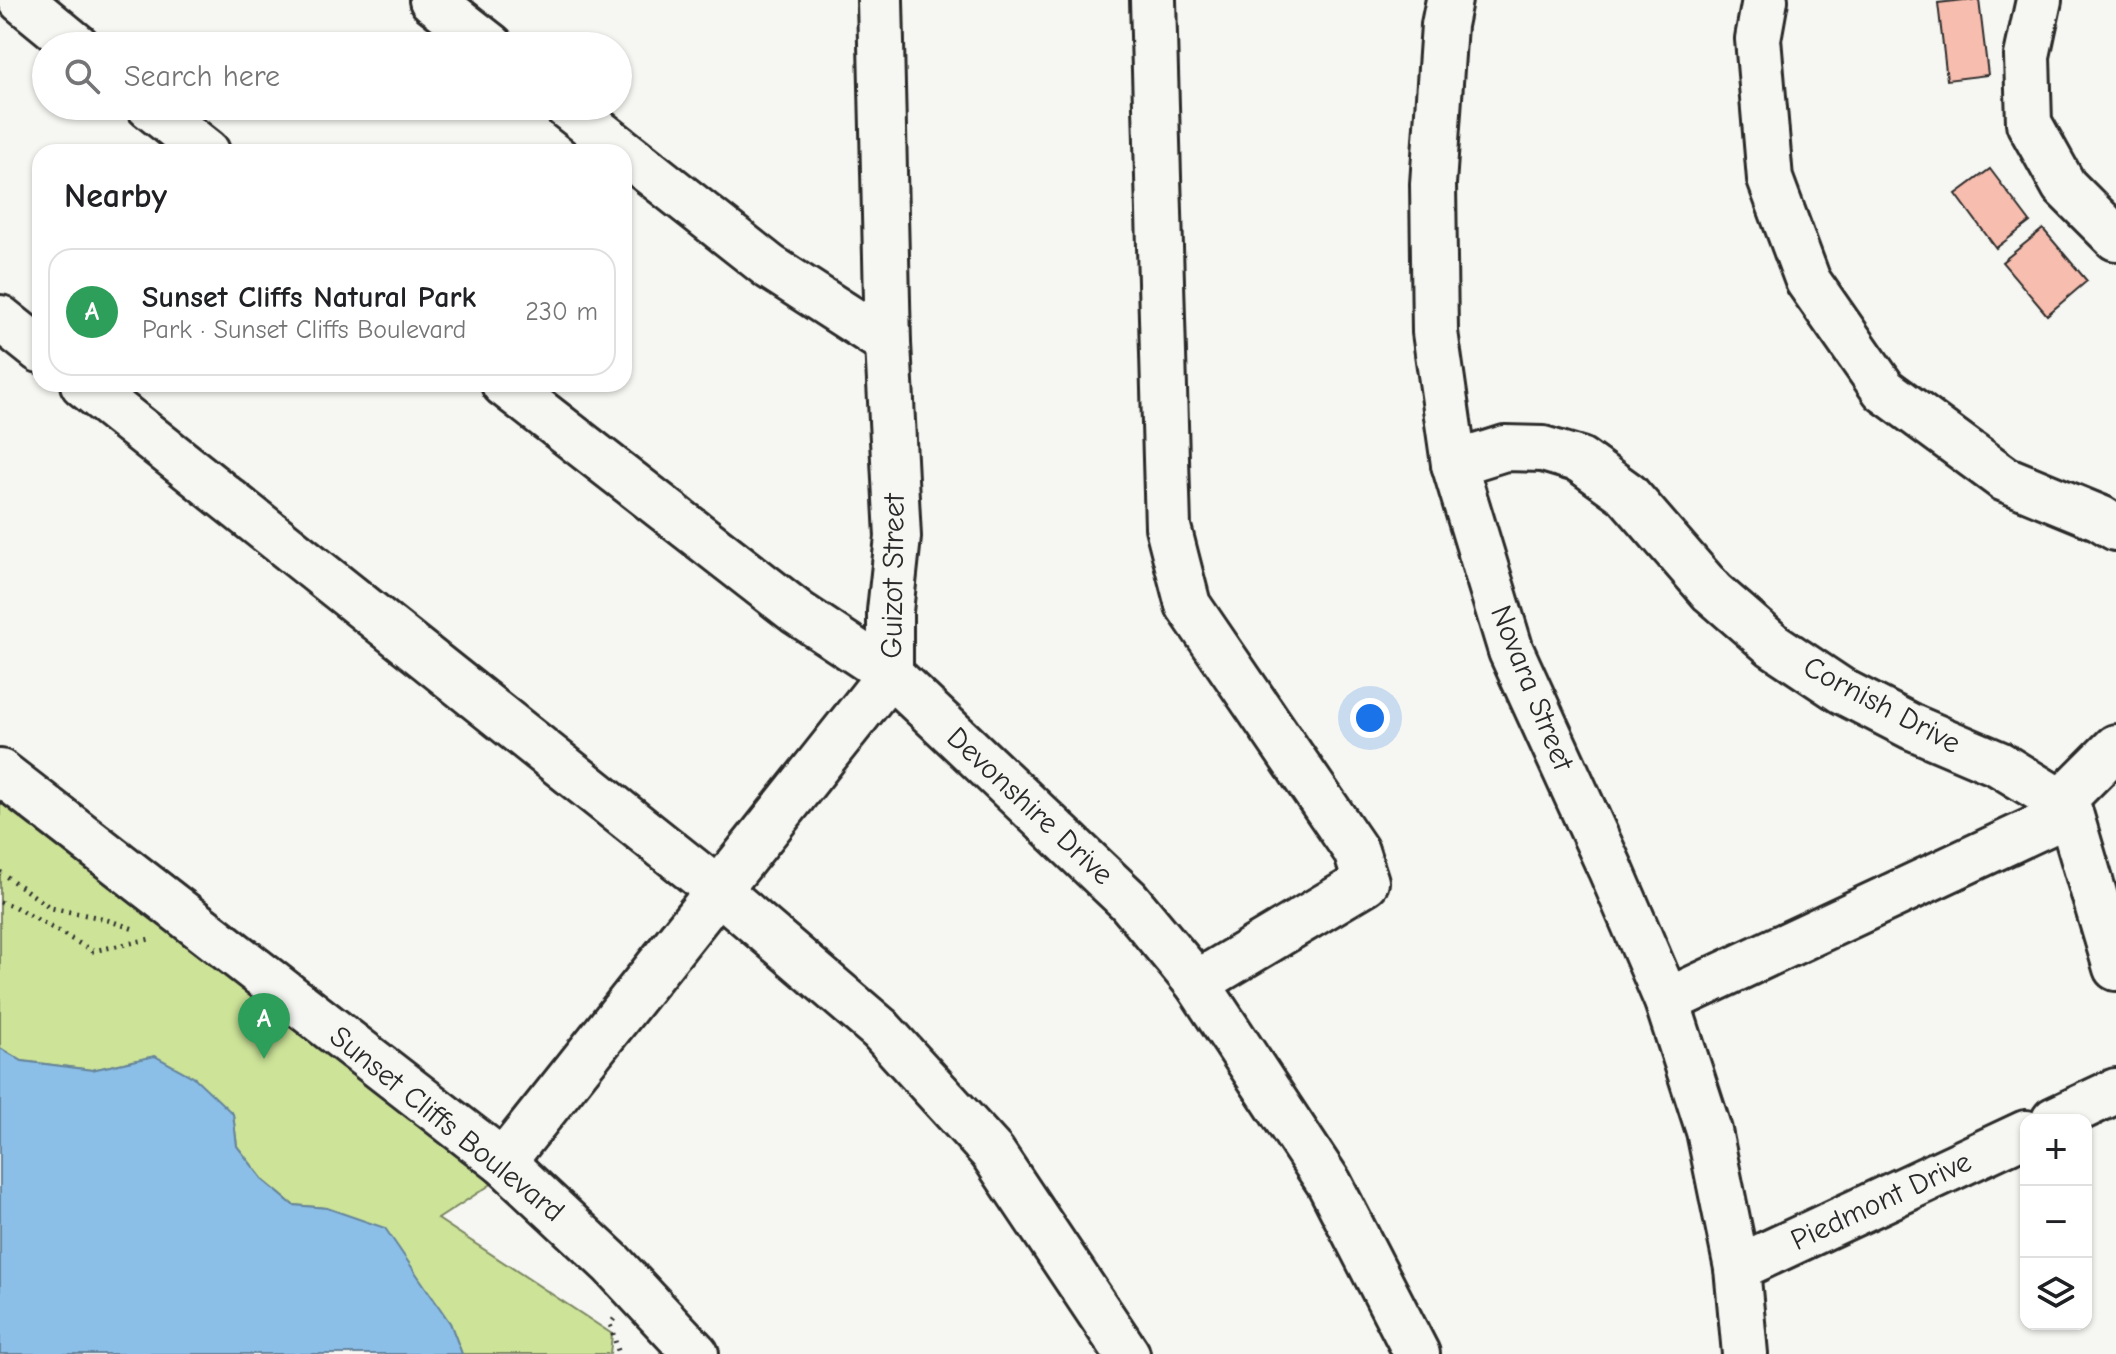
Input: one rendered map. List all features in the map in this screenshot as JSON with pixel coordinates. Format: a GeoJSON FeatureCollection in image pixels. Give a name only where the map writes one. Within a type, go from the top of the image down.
{"type":"FeatureCollection","features":[{"type":"Feature","properties":{"kind":"street"},"geometry":{"type":"LineString","coordinates":[[21,0],[60,32]]}},
{"type":"Feature","properties":{"kind":"street"},"geometry":{"type":"LineString","coordinates":[[432,0],[473,32]]}},
{"type":"Feature","properties":{"kind":"street","name":"Guizot Street"},"geometry":{"type":"LineString","coordinates":[[503,1162],[890,674],[890,611],[898,537],[888,343],[880,0]]}},
{"type":"Feature","properties":{"kind":"street"},"geometry":{"type":"LineString","coordinates":[[1153,0],[1168,527],[1173,554],[1188,605],[1356,851],[1366,882],[1197,983]]}},
{"type":"Feature","properties":{"kind":"street","name":"Novara Street"},"geometry":{"type":"LineString","coordinates":[[1449,0],[1444,25],[1433,184],[1435,332],[1454,464],[1511,651],[1667,1001],[1709,1131],[1737,1268],[1745,1354]]}},
{"type":"Feature","properties":{"kind":"street"},"geometry":{"type":"LineString","coordinates":[[1765,0],[1758,39],[1770,179],[1808,281],[1884,390],[2005,479],[2100,518],[2116,528]]}},
{"type":"Feature","properties":{"kind":"street"},"geometry":{"type":"LineString","coordinates":[[2039,0],[2027,56],[2029,123],[2064,186],[2116,238]]}},
{"type":"Feature","properties":{"kind":"street"},"geometry":{"type":"LineString","coordinates":[[167,120],[197,144]]}},
{"type":"Feature","properties":{"kind":"street"},"geometry":{"type":"LineString","coordinates":[[584,120],[614,144]]}},
{"type":"Feature","properties":{"kind":"street"},"geometry":{"type":"LineString","coordinates":[[632,158],[770,267],[888,343]]}},
{"type":"Feature","properties":{"kind":"street"},"geometry":{"type":"LineString","coordinates":[[0,318],[32,344]]}},
{"type":"Feature","properties":{"kind":"street"},"geometry":{"type":"LineString","coordinates":[[93,392],[719,891],[880,1029],[992,1152],[1127,1354]]}},
{"type":"Feature","properties":{"kind":"street","name":"Devonshire Drive"},"geometry":{"type":"LineString","coordinates":[[514,392],[798,613],[890,674],[1128,900],[1197,983],[1329,1183],[1417,1354]]}},
{"type":"Feature","properties":{"kind":"street","name":"Cornish Drive"},"geometry":{"type":"LineString","coordinates":[[1454,464],[1505,448],[1543,449],[1580,460],[1627,494],[1712,592],[1773,645],[1842,691],[1912,727],[1999,764],[2065,808]]}},
{"type":"Feature","properties":{"kind":"street"},"geometry":{"type":"LineString","coordinates":[[1667,1001],[2065,808],[2116,747]]}},
{"type":"Feature","properties":{"kind":"street","name":"Sunset Cliffs Boulevard"},"geometry":{"type":"LineString","coordinates":[[0,772],[503,1162],[612,1264],[664,1337],[696,1354]]}},
{"type":"Feature","properties":{"kind":"street"},"geometry":{"type":"LineString","coordinates":[[2065,808],[2116,968]]}},
{"type":"Feature","properties":{"kind":"street"},"geometry":{"type":"LineString","coordinates":[[2067,1114],[2116,1091]]}},
{"type":"Feature","properties":{"kind":"street","name":"Piedmont Drive"},"geometry":{"type":"LineString","coordinates":[[1737,1268],[2020,1136]]}},
{"type":"Feature","properties":{"kind":"path"},"geometry":{"type":"LineString","coordinates":[[0,872],[51,908],[101,918],[158,937],[93,951],[15,907],[0,902]]}},
{"type":"Feature","properties":{"kind":"path"},"geometry":{"type":"LineString","coordinates":[[610,1324],[619,1354]]}},
{"type":"Feature","properties":{"kind":"green space"},"geometry":{"type":"Polygon","coordinates":[[[0,765],[510,1172],[438,1219],[612,1334],[610,1354],[462,1354],[450,1323],[327,1208],[293,1205],[264,1181],[237,1146],[233,1114],[155,1056],[92,1070],[22,1061],[0,1048],[0,765]]]}},
{"type":"Feature","properties":{"kind":"water"},"geometry":{"type":"Polygon","coordinates":[[[0,1048],[22,1061],[92,1070],[155,1056],[195,1078],[233,1114],[237,1146],[264,1181],[293,1205],[327,1208],[385,1228],[450,1323],[462,1354],[0,1354],[0,1048]]]}},
{"type":"Feature","properties":{"kind":"building"},"geometry":{"type":"Polygon","coordinates":[[[1979,0],[1988,75],[1947,80],[1938,3],[1979,0]]]}},
{"type":"Feature","properties":{"kind":"building"},"geometry":{"type":"Polygon","coordinates":[[[1990,169],[2030,222],[1996,248],[1956,194],[1990,169]]]}},
{"type":"Feature","properties":{"kind":"building"},"geometry":{"type":"Polygon","coordinates":[[[2043,229],[2087,281],[2047,315],[2002,262],[2043,229]]]}},
{"type":"Feature","properties":{"kind":"place","name":"Sunset Cliffs Natural Park"},"geometry":{"type":"Point","coordinates":[264,1059]}}]}
